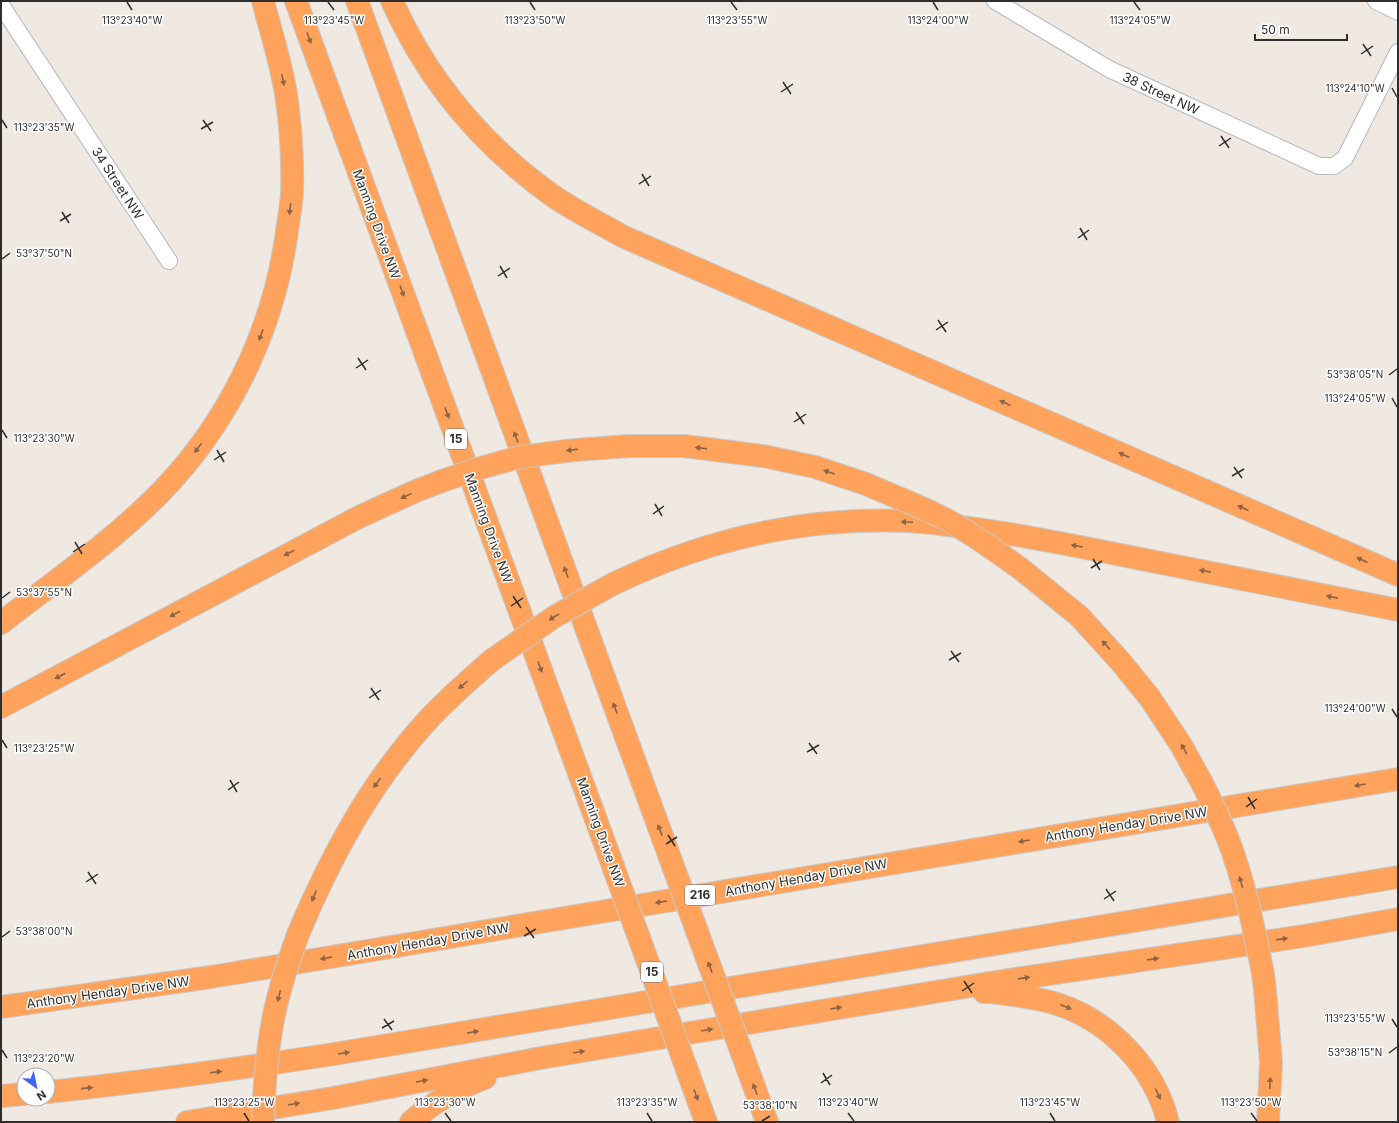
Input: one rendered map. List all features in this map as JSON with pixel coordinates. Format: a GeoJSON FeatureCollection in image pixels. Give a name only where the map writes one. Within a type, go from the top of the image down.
{"type":"FeatureCollection","features":[{"type":"Feature","properties":{"kind":"highway"},"geometry":{"type":"LineString","coordinates":[[1,623],[106,542],[140,513],[162,491],[189,460],[211,430],[244,375],[273,301],[282,264],[292,196],[292,159],[286,93],[263,1]]}},
{"type":"Feature","properties":{"kind":"highway","name":"Manning Drive NW"},"geometry":{"type":"LineString","coordinates":[[296,1],[706,1122]]}},
{"type":"Feature","properties":{"kind":"highway"},"geometry":{"type":"LineString","coordinates":[[357,1],[767,1122]]}},
{"type":"Feature","properties":{"kind":"highway"},"geometry":{"type":"LineString","coordinates":[[392,1],[417,49],[437,82],[456,106],[510,163],[550,194],[586,216],[622,236],[1398,575]]}},
{"type":"Feature","properties":{"kind":"highway"},"geometry":{"type":"LineString","coordinates":[[1,707],[345,524],[416,491],[477,469],[516,458],[575,450],[630,446],[684,446],[763,456],[815,467],[866,484],[923,508],[986,544],[1079,616],[1120,661],[1155,705],[1181,745],[1221,822],[1234,856],[1252,920],[1266,990],[1271,1062],[1268,1122]]}},
{"type":"Feature","properties":{"kind":"highway"},"geometry":{"type":"LineString","coordinates":[[263,1122],[266,1072],[274,1015],[285,972],[299,932],[334,853],[370,794],[396,758],[426,722],[458,690],[492,660],[524,636],[554,617],[613,584],[646,568],[689,552],[731,540],[777,530],[821,524],[863,521],[906,521],[948,525],[1079,546],[1398,610]]}},
{"type":"Feature","properties":{"kind":"highway","name":"Anthony Henday Drive NW"},"geometry":{"type":"LineString","coordinates":[[1,1007],[234,973],[1398,779]]}},
{"type":"Feature","properties":{"kind":"highway"},"geometry":{"type":"LineString","coordinates":[[56,1091],[191,1075],[328,1055],[1398,877]]}},
{"type":"Feature","properties":{"kind":"highway"},"geometry":{"type":"LineString","coordinates":[[187,1122],[333,1098],[541,1058],[917,995],[1304,936],[1398,919]]}},
{"type":"Feature","properties":{"kind":"highway"},"geometry":{"type":"LineString","coordinates":[[917,995],[991,992],[1056,1003],[1079,1012],[1102,1027],[1124,1045],[1142,1066],[1164,1107],[1168,1122]]}},
{"type":"Feature","properties":{"kind":"highway"},"geometry":{"type":"LineString","coordinates":[[411,1122],[442,1098],[470,1083],[541,1058]]}},
{"type":"Feature","properties":{"kind":"highway"},"geometry":{"type":"LineString","coordinates":[[1,1096],[16,1095]]}},
{"type":"Feature","properties":{"kind":"street","name":"38 Street NW"},"geometry":{"type":"LineString","coordinates":[[995,1],[1109,69],[1319,166],[1334,166],[1345,158],[1398,52]]}},
{"type":"Feature","properties":{"kind":"street"},"geometry":{"type":"LineString","coordinates":[[1376,1],[1398,12]]}},
{"type":"Feature","properties":{"kind":"street","name":"34 Street NW"},"geometry":{"type":"LineString","coordinates":[[1,5],[169,261]]}}]}
